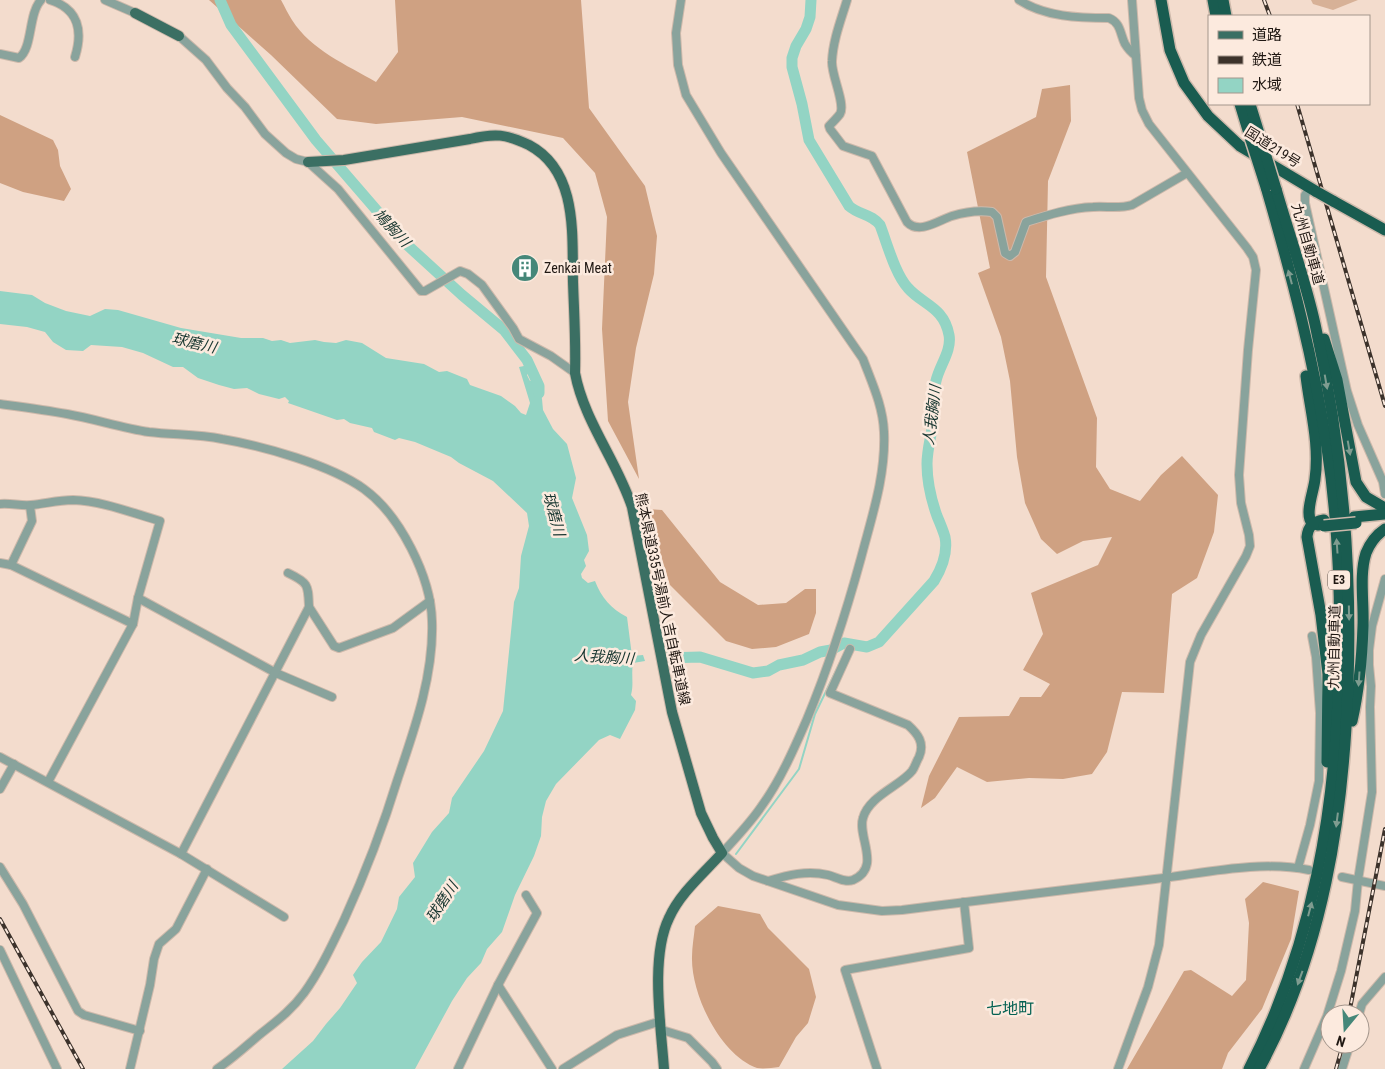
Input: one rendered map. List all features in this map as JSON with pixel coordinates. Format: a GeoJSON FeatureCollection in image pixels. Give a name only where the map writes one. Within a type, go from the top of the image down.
{"type":"FeatureCollection","features":[{"type":"Feature","properties":{"kind":"highway","name":"国道219号"},"geometry":{"type":"LineString","coordinates":[[1161,0],[1170,50],[1184,83],[1208,116],[1240,146],[1385,230]]}},
{"type":"Feature","properties":{"kind":"highway"},"geometry":{"type":"LineString","coordinates":[[1213,0],[1216,15]]}},
{"type":"Feature","properties":{"kind":"highway"},"geometry":{"type":"LineString","coordinates":[[1222,0],[1226,15]]}},
{"type":"Feature","properties":{"kind":"highway","name":"九州自動車道"},"geometry":{"type":"LineString","coordinates":[[1240,105],[1257,142]]}},
{"type":"Feature","properties":{"kind":"highway","name":"九州自動車道"},"geometry":{"type":"LineString","coordinates":[[1250,105],[1257,142],[1271,188],[1300,266],[1315,324],[1337,447],[1344,508],[1349,570],[1350,632],[1345,754],[1334,840],[1313,937],[1286,1014],[1259,1069]]}},
{"type":"Feature","properties":{"kind":"highway","name":"九州自動車道"},"geometry":{"type":"LineString","coordinates":[[1249,1069],[1276,1011],[1291,972],[1313,898],[1330,795],[1338,707],[1340,631],[1334,508],[1327,447],[1302,324],[1271,188]]}},
{"type":"Feature","properties":{"kind":"highway"},"geometry":{"type":"LineString","coordinates":[[1300,266],[1320,323],[1336,380],[1356,482],[1383,518]]}},
{"type":"Feature","properties":{"kind":"highway"},"geometry":{"type":"LineString","coordinates":[[1302,324],[1306,378],[1317,464],[1308,516],[1312,523]]}},
{"type":"Feature","properties":{"kind":"highway"},"geometry":{"type":"LineString","coordinates":[[1312,523],[1383,518]]}},
{"type":"Feature","properties":{"kind":"highway"},"geometry":{"type":"LineString","coordinates":[[1345,754],[1358,695],[1363,626],[1364,562],[1383,518]]}},
{"type":"Feature","properties":{"kind":"highway"},"geometry":{"type":"LineString","coordinates":[[1312,523],[1306,537],[1321,614],[1328,674],[1324,839]]}},
{"type":"Feature","properties":{"kind":"main road"},"geometry":{"type":"LineString","coordinates":[[135,13],[179,36]]}},
{"type":"Feature","properties":{"kind":"main road","name":"熊本県道335号湯前人吉自転車道線"},"geometry":{"type":"LineString","coordinates":[[308,162],[344,160],[490,134],[514,138],[545,155],[562,180],[570,208],[575,373],[579,392],[625,485],[632,507],[672,712],[701,813],[722,853]]}},
{"type":"Feature","properties":{"kind":"main road"},"geometry":{"type":"LineString","coordinates":[[664,1069],[658,963],[661,942],[669,917],[682,897],[722,853]]}},
{"type":"Feature","properties":{"kind":"street"},"geometry":{"type":"LineString","coordinates":[[0,54],[19,58],[24,54],[34,13],[37,4],[41,0]]}},
{"type":"Feature","properties":{"kind":"street"},"geometry":{"type":"LineString","coordinates":[[50,0],[62,4],[78,24],[79,44],[75,57]]}},
{"type":"Feature","properties":{"kind":"street"},"geometry":{"type":"LineString","coordinates":[[105,0],[135,13]]}},
{"type":"Feature","properties":{"kind":"street"},"geometry":{"type":"LineString","coordinates":[[681,0],[676,33],[678,65],[686,95],[721,153],[863,360],[878,395],[884,430],[884,461],[879,490],[846,614],[819,690],[774,786],[762,806],[722,853],[739,868],[753,876],[838,905],[882,911],[1165,878],[1247,866],[1310,870]]}},
{"type":"Feature","properties":{"kind":"street"},"geometry":{"type":"LineString","coordinates":[[847,0],[832,60],[832,71],[842,106],[841,113],[830,126],[830,129],[843,146],[872,156],[907,222],[911,226],[927,226],[950,216],[972,211],[992,212],[997,216],[1005,254],[1010,256],[1015,252],[1026,222],[1056,212],[1093,206],[1122,208],[1132,205],[1187,173]]}},
{"type":"Feature","properties":{"kind":"street"},"geometry":{"type":"LineString","coordinates":[[1019,0],[1044,12],[1070,17],[1109,18],[1114,20],[1120,27],[1126,45],[1136,56]]}},
{"type":"Feature","properties":{"kind":"street"},"geometry":{"type":"LineString","coordinates":[[1118,1069],[1148,987],[1156,959],[1163,914],[1165,878],[1190,662],[1201,635],[1250,546],[1241,503],[1240,476],[1248,350],[1256,270],[1253,257],[1247,248],[1149,124],[1142,110],[1139,98],[1132,0]]}},
{"type":"Feature","properties":{"kind":"street"},"geometry":{"type":"LineString","coordinates":[[179,36],[206,60],[265,134],[286,153],[296,159],[308,162],[338,189],[421,291],[425,291],[460,271],[468,274],[482,285],[519,339],[550,356],[575,373]]}},
{"type":"Feature","properties":{"kind":"street"},"geometry":{"type":"LineString","coordinates":[[1313,190],[1306,195],[1305,203],[1347,391],[1358,425],[1383,482],[1385,494]]}},
{"type":"Feature","properties":{"kind":"street"},"geometry":{"type":"LineString","coordinates":[[0,404],[66,414],[147,432],[222,438],[274,451],[347,478],[366,490],[385,509],[407,541],[417,560],[425,582],[432,619],[432,647],[422,699],[409,746],[380,834],[360,886],[319,970],[301,997],[286,1014],[217,1069]]}},
{"type":"Feature","properties":{"kind":"street"},"geometry":{"type":"LineString","coordinates":[[0,504],[11,503],[30,506],[52,501],[83,502],[105,505],[160,521],[138,598],[133,624],[48,782]]}},
{"type":"Feature","properties":{"kind":"street"},"geometry":{"type":"LineString","coordinates":[[11,565],[32,521],[30,506]]}},
{"type":"Feature","properties":{"kind":"street"},"geometry":{"type":"LineString","coordinates":[[0,563],[11,565],[133,624]]}},
{"type":"Feature","properties":{"kind":"street"},"geometry":{"type":"LineString","coordinates":[[181,854],[276,674],[309,607],[308,586],[306,582],[288,573]]}},
{"type":"Feature","properties":{"kind":"street"},"geometry":{"type":"LineString","coordinates":[[1304,1069],[1327,1016],[1341,972],[1355,911],[1372,792],[1369,650],[1372,626],[1385,580]]}},
{"type":"Feature","properties":{"kind":"street"},"geometry":{"type":"LineString","coordinates":[[138,598],[276,674],[332,697]]}},
{"type":"Feature","properties":{"kind":"street"},"geometry":{"type":"LineString","coordinates":[[309,607],[334,646],[339,648],[393,628],[430,601]]}},
{"type":"Feature","properties":{"kind":"street"},"geometry":{"type":"LineString","coordinates":[[1298,868],[1310,825],[1319,781],[1320,713],[1316,657],[1312,636]]}},
{"type":"Feature","properties":{"kind":"street"},"geometry":{"type":"LineString","coordinates":[[768,881],[814,872],[846,882],[863,872],[867,857],[862,827],[863,816],[882,794],[912,770],[920,753],[921,742],[916,732],[908,725],[830,693],[850,650]]}},
{"type":"Feature","properties":{"kind":"street"},"geometry":{"type":"LineString","coordinates":[[0,757],[181,854],[284,918]]}},
{"type":"Feature","properties":{"kind":"street"},"geometry":{"type":"LineString","coordinates":[[0,789],[14,764]]}},
{"type":"Feature","properties":{"kind":"street"},"geometry":{"type":"LineString","coordinates":[[0,867],[23,904],[78,1011],[84,1015],[140,1031]]}},
{"type":"Feature","properties":{"kind":"street"},"geometry":{"type":"LineString","coordinates":[[130,1069],[140,1031],[154,959],[160,944],[176,929],[207,869]]}},
{"type":"Feature","properties":{"kind":"street"},"geometry":{"type":"LineString","coordinates":[[1342,877],[1385,886]]}},
{"type":"Feature","properties":{"kind":"street"},"geometry":{"type":"LineString","coordinates":[[458,1069],[498,985],[537,913],[526,896]]}},
{"type":"Feature","properties":{"kind":"street"},"geometry":{"type":"LineString","coordinates":[[878,1069],[845,970],[969,948],[964,902]]}},
{"type":"Feature","properties":{"kind":"street"},"geometry":{"type":"LineString","coordinates":[[0,950],[56,1069]]}},
{"type":"Feature","properties":{"kind":"street"},"geometry":{"type":"LineString","coordinates":[[1362,1004],[1385,977]]}},
{"type":"Feature","properties":{"kind":"street"},"geometry":{"type":"LineString","coordinates":[[498,985],[552,1069]]}},
{"type":"Feature","properties":{"kind":"street"},"geometry":{"type":"LineString","coordinates":[[563,1069],[617,1035],[661,1025],[688,1038],[717,1069]]}},
{"type":"Feature","properties":{"kind":"street"},"geometry":{"type":"LineString","coordinates":[[1342,1069],[1347,1054]]}},
{"type":"Feature","properties":{"kind":"shaded area"},"geometry":{"type":"Polygon","coordinates":[[[209,0],[281,0],[292,20],[309,40],[330,56],[376,82],[398,52],[395,0],[581,0],[589,108],[645,186],[657,236],[654,274],[636,348],[628,402],[639,479],[608,421],[602,329],[607,217],[595,173],[563,138],[462,117],[376,124],[337,119],[271,55],[209,0]]]}},
{"type":"Feature","properties":{"kind":"shaded area"},"geometry":{"type":"Polygon","coordinates":[[[1311,0],[1358,0],[1333,10],[1313,4],[1311,0]]]}},
{"type":"Feature","properties":{"kind":"shaded area"},"geometry":{"type":"Polygon","coordinates":[[[1070,85],[1071,121],[1048,181],[1046,277],[1097,418],[1096,467],[1110,489],[1140,501],[1161,475],[1182,456],[1218,495],[1214,532],[1197,578],[1172,594],[1164,693],[1122,692],[1107,752],[1092,774],[1063,779],[1029,778],[987,782],[957,767],[935,798],[921,808],[929,776],[959,717],[1009,716],[1020,697],[1041,697],[1050,684],[1023,670],[1043,634],[1031,593],[1098,565],[1112,537],[1083,541],[1057,554],[1041,539],[1025,503],[1017,457],[1010,381],[1001,337],[978,273],[990,268],[967,152],[1036,117],[1042,89],[1070,85]]]}},
{"type":"Feature","properties":{"kind":"shaded area"},"geometry":{"type":"Polygon","coordinates":[[[0,115],[53,140],[58,150],[60,166],[71,189],[64,201],[23,192],[0,183],[0,115]]]}},
{"type":"Feature","properties":{"kind":"shaded area"},"geometry":{"type":"Polygon","coordinates":[[[647,509],[662,510],[720,582],[758,605],[786,603],[805,589],[816,589],[816,613],[809,634],[776,647],[752,649],[726,641],[670,585],[647,509]]]}},
{"type":"Feature","properties":{"kind":"shaded area"},"geometry":{"type":"Polygon","coordinates":[[[1263,882],[1299,891],[1291,939],[1262,1009],[1228,1053],[1222,1069],[1127,1069],[1184,971],[1191,970],[1232,996],[1246,980],[1249,923],[1245,899],[1263,882]]]}},
{"type":"Feature","properties":{"kind":"shaded area"},"geometry":{"type":"Polygon","coordinates":[[[718,906],[760,914],[768,928],[809,969],[816,997],[808,1023],[796,1037],[779,1067],[757,1068],[744,1061],[720,1037],[702,1005],[693,972],[692,953],[695,926],[718,906]]]}},
{"type":"Feature","properties":{"kind":"water","name":"球磨川"},"geometry":{"type":"Polygon","coordinates":[[[0,291],[32,295],[45,303],[66,311],[90,316],[105,309],[118,310],[181,328],[241,338],[263,338],[290,343],[315,340],[336,343],[346,340],[362,343],[386,358],[424,364],[439,372],[447,371],[467,379],[470,385],[501,396],[526,415],[530,403],[519,367],[534,364],[527,375],[530,381],[537,379],[543,410],[553,429],[567,444],[576,478],[572,498],[587,535],[589,551],[584,560],[586,566],[581,574],[582,578],[588,583],[595,581],[607,602],[627,617],[632,656],[643,655],[645,661],[633,663],[631,695],[636,701],[635,710],[620,739],[610,735],[599,740],[556,784],[546,801],[542,817],[541,836],[534,856],[515,895],[502,932],[487,949],[481,963],[467,978],[452,1001],[415,1069],[282,1069],[313,1041],[340,1008],[357,983],[353,975],[362,962],[381,942],[397,909],[399,897],[415,877],[413,863],[432,832],[449,813],[452,798],[484,751],[503,711],[514,602],[519,588],[521,556],[529,526],[527,513],[493,481],[451,457],[415,442],[399,438],[395,440],[374,432],[372,428],[350,423],[344,419],[337,420],[288,403],[289,401],[285,397],[279,399],[259,394],[247,388],[234,389],[219,385],[198,378],[183,367],[173,367],[143,353],[122,347],[91,345],[83,351],[66,350],[53,342],[45,332],[27,327],[0,324],[0,291]]]}},
{"type":"Feature","properties":{"kind":"waterway","name":"鳩胸川"},"geometry":{"type":"LineString","coordinates":[[220,0],[231,25],[316,140],[404,242],[504,330],[527,360],[539,386],[539,393]]}},
{"type":"Feature","properties":{"kind":"waterway","name":"人我胸川"},"geometry":{"type":"LineString","coordinates":[[666,658],[700,657],[753,673],[768,671],[779,665],[803,660],[844,643],[867,647],[879,642],[934,581],[942,566],[945,555],[945,537],[931,497],[927,464],[934,418],[935,386],[949,347],[949,335],[943,318],[938,312],[914,294],[903,282],[895,267],[880,225],[877,221],[849,206],[809,140],[792,67],[792,58],[810,17],[811,0]]}},
{"type":"Feature","properties":{"kind":"waterway"},"geometry":{"type":"LineString","coordinates":[[736,854],[799,769],[815,714],[849,644]]}},
{"type":"Feature","properties":{"kind":"railway"},"geometry":{"type":"LineString","coordinates":[[1264,0],[1270,15]]}},
{"type":"Feature","properties":{"kind":"railway"},"geometry":{"type":"LineString","coordinates":[[1297,105],[1385,406]]}},
{"type":"Feature","properties":{"kind":"railway"},"geometry":{"type":"LineString","coordinates":[[1351,1004],[1385,829]]}},
{"type":"Feature","properties":{"kind":"railway"},"geometry":{"type":"LineString","coordinates":[[0,919],[83,1069]]}},
{"type":"Feature","properties":{"kind":"railway"},"geometry":{"type":"LineString","coordinates":[[1336,1069],[1340,1054]]}},
{"type":"Feature","properties":{"kind":"place","name":"Zenkai Meat"},"geometry":{"type":"Point","coordinates":[525,268]}},
{"type":"Feature","properties":{"kind":"district","name":"七地町"},"geometry":{"type":"Point","coordinates":[1010,1008]}}]}
